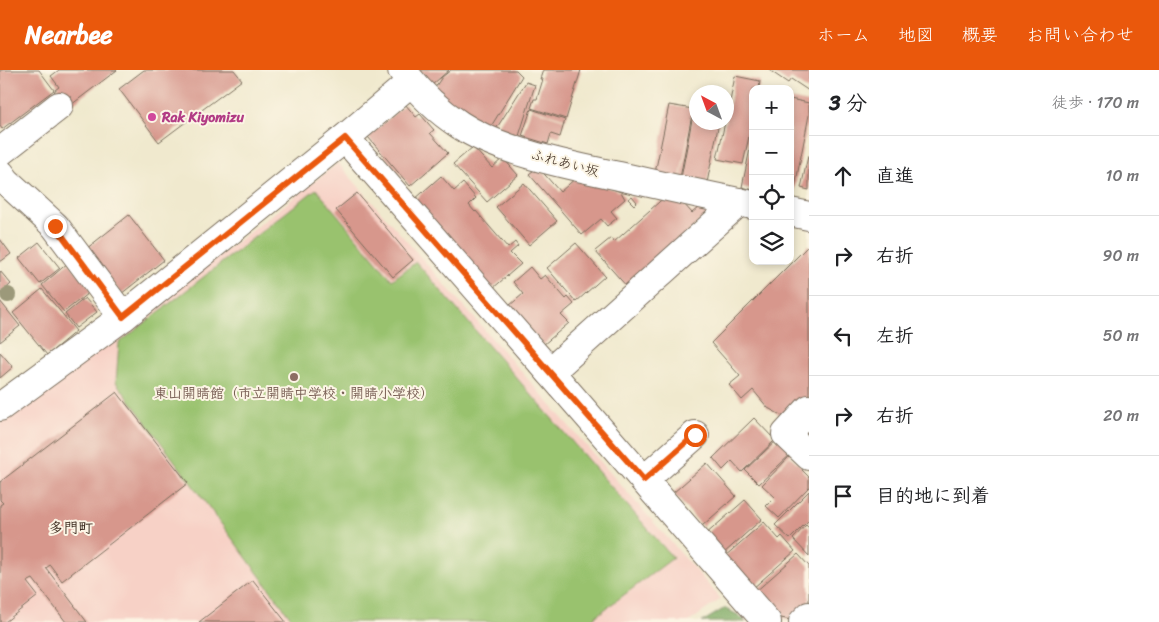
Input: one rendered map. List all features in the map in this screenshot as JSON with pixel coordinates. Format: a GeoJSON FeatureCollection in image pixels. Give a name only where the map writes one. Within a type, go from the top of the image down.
{"type":"FeatureCollection","features":[{"type":"Feature","properties":{"kind":"street"},"geometry":{"type":"LineString","coordinates":[[0,407],[123,317],[345,138],[407,76]]}},
{"type":"Feature","properties":{"kind":"street","name":"ふれあい坂"},"geometry":{"type":"LineString","coordinates":[[407,76],[436,106],[460,125],[502,145],[571,166],[746,204]]}},
{"type":"Feature","properties":{"kind":"street"},"geometry":{"type":"LineString","coordinates":[[0,152],[59,106]]}},
{"type":"Feature","properties":{"kind":"street"},"geometry":{"type":"LineString","coordinates":[[345,138],[766,622]]}},
{"type":"Feature","properties":{"kind":"street"},"geometry":{"type":"LineString","coordinates":[[0,173],[6,181],[55,226],[123,317]]}},
{"type":"Feature","properties":{"kind":"street"},"geometry":{"type":"LineString","coordinates":[[550,372],[746,204]]}},
{"type":"Feature","properties":{"kind":"street"},"geometry":{"type":"LineString","coordinates":[[794,213],[809,216]]}},
{"type":"Feature","properties":{"kind":"street"},"geometry":{"type":"LineString","coordinates":[[809,409],[786,434],[809,456]]}},
{"type":"Feature","properties":{"kind":"street"},"geometry":{"type":"LineString","coordinates":[[644,480],[695,435]]}},
{"type":"Feature","properties":{"kind":"street"},"geometry":{"type":"LineString","coordinates":[[803,622],[809,616]]}},
{"type":"Feature","properties":{"kind":"shaded area","name":"東山開睛館（市立開睛中学校・開睛小学校）"},"geometry":{"type":"Polygon","coordinates":[[[338,163],[721,599],[689,622],[0,622],[0,423],[122,332],[338,163]]]}},
{"type":"Feature","properties":{"kind":"green space","name":"東山開睛館（市立開睛中学校・開睛小学校）"},"geometry":{"type":"Polygon","coordinates":[[[316,189],[392,280],[416,262],[673,558],[588,622],[294,622],[116,382],[119,343],[316,189]]]}},
{"type":"Feature","properties":{"kind":"green space"},"geometry":{"type":"Polygon","coordinates":[[[725,608],[740,616],[746,622],[702,622],[725,608]]]}},
{"type":"Feature","properties":{"kind":"building"},"geometry":{"type":"Polygon","coordinates":[[[0,70],[39,70],[54,90],[2,129],[0,126],[0,70]]]}},
{"type":"Feature","properties":{"kind":"building"},"geometry":{"type":"Polygon","coordinates":[[[59,70],[117,70],[63,111],[53,98],[55,90],[59,87],[51,76],[59,70]]]}},
{"type":"Feature","properties":{"kind":"building"},"geometry":{"type":"Polygon","coordinates":[[[144,70],[234,70],[242,80],[159,142],[119,89],[144,70]]]}},
{"type":"Feature","properties":{"kind":"building"},"geometry":{"type":"Polygon","coordinates":[[[419,70],[449,70],[432,85],[419,70]]]}},
{"type":"Feature","properties":{"kind":"building"},"geometry":{"type":"Polygon","coordinates":[[[451,70],[516,70],[522,76],[490,128],[432,92],[442,77],[451,70]]]}},
{"type":"Feature","properties":{"kind":"building"},"geometry":{"type":"Polygon","coordinates":[[[543,70],[581,70],[566,119],[531,108],[534,99],[537,99],[543,79],[540,79],[543,70]]]}},
{"type":"Feature","properties":{"kind":"building"},"geometry":{"type":"Polygon","coordinates":[[[769,70],[809,70],[809,91],[791,79],[788,83],[769,70]]]}},
{"type":"Feature","properties":{"kind":"building"},"geometry":{"type":"Polygon","coordinates":[[[735,76],[760,81],[760,85],[749,85],[749,136],[743,164],[717,159],[723,130],[734,130],[733,85],[735,76]]]}},
{"type":"Feature","properties":{"kind":"building"},"geometry":{"type":"Polygon","coordinates":[[[526,82],[535,85],[519,136],[496,129],[526,82]]]}},
{"type":"Feature","properties":{"kind":"building"},"geometry":{"type":"Polygon","coordinates":[[[794,100],[809,103],[809,115],[794,192],[794,100]]]}},
{"type":"Feature","properties":{"kind":"building"},"geometry":{"type":"Polygon","coordinates":[[[405,104],[416,117],[420,114],[434,130],[430,133],[448,153],[410,186],[368,137],[405,104]]]}},
{"type":"Feature","properties":{"kind":"building"},"geometry":{"type":"Polygon","coordinates":[[[669,105],[689,108],[689,130],[680,178],[655,173],[669,105]]]}},
{"type":"Feature","properties":{"kind":"building"},"geometry":{"type":"Polygon","coordinates":[[[531,109],[565,120],[560,137],[551,134],[548,144],[522,136],[531,109]]]}},
{"type":"Feature","properties":{"kind":"building"},"geometry":{"type":"Polygon","coordinates":[[[690,130],[717,130],[707,183],[681,178],[690,130]]]}},
{"type":"Feature","properties":{"kind":"building"},"geometry":{"type":"Polygon","coordinates":[[[473,147],[492,168],[503,158],[518,175],[487,202],[453,164],[473,147]]]}},
{"type":"Feature","properties":{"kind":"building"},"geometry":{"type":"Polygon","coordinates":[[[749,153],[749,189],[742,187],[749,153]]]}},
{"type":"Feature","properties":{"kind":"building"},"geometry":{"type":"Polygon","coordinates":[[[809,156],[809,190],[801,188],[809,156]]]}},
{"type":"Feature","properties":{"kind":"building"},"geometry":{"type":"Polygon","coordinates":[[[538,167],[560,192],[577,177],[621,192],[625,199],[611,211],[617,218],[607,226],[601,219],[582,235],[529,174],[538,167]]]}},
{"type":"Feature","properties":{"kind":"building"},"geometry":{"type":"Polygon","coordinates":[[[441,176],[454,191],[463,183],[476,198],[469,205],[475,212],[508,248],[515,242],[518,246],[510,253],[521,264],[492,289],[414,200],[441,176]]]}},
{"type":"Feature","properties":{"kind":"building"},"geometry":{"type":"Polygon","coordinates":[[[524,183],[557,221],[529,245],[496,207],[524,183]]]}},
{"type":"Feature","properties":{"kind":"building"},"geometry":{"type":"Polygon","coordinates":[[[357,193],[413,260],[393,277],[336,210],[357,193]]]}},
{"type":"Feature","properties":{"kind":"building"},"geometry":{"type":"Polygon","coordinates":[[[674,193],[692,213],[706,201],[713,209],[629,289],[595,251],[611,238],[614,242],[668,194],[674,193]]]}},
{"type":"Feature","properties":{"kind":"building"},"geometry":{"type":"Polygon","coordinates":[[[632,196],[637,202],[634,205],[628,199],[632,196]]]}},
{"type":"Feature","properties":{"kind":"building"},"geometry":{"type":"Polygon","coordinates":[[[129,215],[164,260],[121,294],[86,249],[129,215]]]}},
{"type":"Feature","properties":{"kind":"building"},"geometry":{"type":"Polygon","coordinates":[[[0,239],[11,254],[0,262],[0,239]]]}},
{"type":"Feature","properties":{"kind":"building"},"geometry":{"type":"Polygon","coordinates":[[[39,242],[60,268],[40,284],[19,258],[39,242]]]}},
{"type":"Feature","properties":{"kind":"building"},"geometry":{"type":"Polygon","coordinates":[[[576,243],[605,276],[576,302],[547,268],[576,243]]]}},
{"type":"Feature","properties":{"kind":"building"},"geometry":{"type":"Polygon","coordinates":[[[809,245],[809,397],[788,419],[768,408],[753,390],[742,400],[729,385],[740,376],[711,343],[789,265],[794,265],[794,260],[809,245]]]}},
{"type":"Feature","properties":{"kind":"building"},"geometry":{"type":"Polygon","coordinates":[[[69,262],[92,290],[64,312],[42,285],[69,262]]]}},
{"type":"Feature","properties":{"kind":"building"},"geometry":{"type":"Polygon","coordinates":[[[530,267],[540,279],[545,275],[566,299],[568,297],[574,304],[561,315],[569,323],[543,345],[509,306],[523,294],[513,282],[530,267]]]}},
{"type":"Feature","properties":{"kind":"building"},"geometry":{"type":"Polygon","coordinates":[[[0,271],[11,284],[0,294],[0,271]]]}},
{"type":"Feature","properties":{"kind":"building"},"geometry":{"type":"Polygon","coordinates":[[[42,289],[76,331],[47,355],[13,313],[42,289]]]}},
{"type":"Feature","properties":{"kind":"building"},"geometry":{"type":"Polygon","coordinates":[[[85,298],[97,312],[76,328],[65,314],[85,298]]]}},
{"type":"Feature","properties":{"kind":"building"},"geometry":{"type":"Polygon","coordinates":[[[0,301],[20,326],[0,342],[0,301]]]}},
{"type":"Feature","properties":{"kind":"building"},"geometry":{"type":"Polygon","coordinates":[[[0,352],[13,367],[0,378],[0,352]]]}},
{"type":"Feature","properties":{"kind":"building"},"geometry":{"type":"Polygon","coordinates":[[[117,392],[188,483],[62,581],[50,565],[46,568],[87,622],[66,622],[33,579],[27,582],[38,596],[5,622],[0,622],[0,505],[3,503],[0,500],[0,482],[117,392]]]}},
{"type":"Feature","properties":{"kind":"building"},"geometry":{"type":"Polygon","coordinates":[[[754,418],[775,440],[742,472],[732,461],[723,470],[713,458],[754,418]]]}},
{"type":"Feature","properties":{"kind":"building"},"geometry":{"type":"Polygon","coordinates":[[[779,438],[793,452],[759,484],[745,470],[779,438]]]}},
{"type":"Feature","properties":{"kind":"building"},"geometry":{"type":"Polygon","coordinates":[[[790,456],[803,468],[802,470],[809,477],[809,487],[779,518],[766,506],[775,497],[762,485],[790,456]]]}},
{"type":"Feature","properties":{"kind":"building"},"geometry":{"type":"Polygon","coordinates":[[[707,463],[736,496],[702,526],[673,493],[707,463]]]}},
{"type":"Feature","properties":{"kind":"building"},"geometry":{"type":"Polygon","coordinates":[[[809,491],[809,520],[790,539],[775,525],[809,491]]]}},
{"type":"Feature","properties":{"kind":"building"},"geometry":{"type":"Polygon","coordinates":[[[745,500],[762,519],[723,554],[705,535],[745,500]]]}},
{"type":"Feature","properties":{"kind":"building"},"geometry":{"type":"Polygon","coordinates":[[[764,522],[779,539],[782,536],[795,551],[752,589],[724,557],[764,522]]]}},
{"type":"Feature","properties":{"kind":"building"},"geometry":{"type":"Polygon","coordinates":[[[806,525],[809,528],[809,556],[793,539],[806,525]]]}},
{"type":"Feature","properties":{"kind":"building"},"geometry":{"type":"Polygon","coordinates":[[[798,554],[809,566],[809,603],[791,620],[776,617],[754,593],[798,554]]]}},
{"type":"Feature","properties":{"kind":"building"},"geometry":{"type":"Polygon","coordinates":[[[253,580],[286,622],[199,622],[253,580]]]}},
{"type":"Feature","properties":{"kind":"place","name":"Rak Kiyomizu"},"geometry":{"type":"Point","coordinates":[152,117]}},
{"type":"Feature","properties":{"kind":"place","name":"東山開睛館（市立開睛中学校・開睛小学校）"},"geometry":{"type":"Point","coordinates":[294,377]}},
{"type":"Feature","properties":{"kind":"district","name":"多門町"},"geometry":{"type":"Point","coordinates":[71,528]}},
{"type":"Feature","properties":{"kind":"route"},"geometry":{"type":"LineString","coordinates":[[55,226],[123,317],[345,138],[644,480],[695,435]]}}]}
